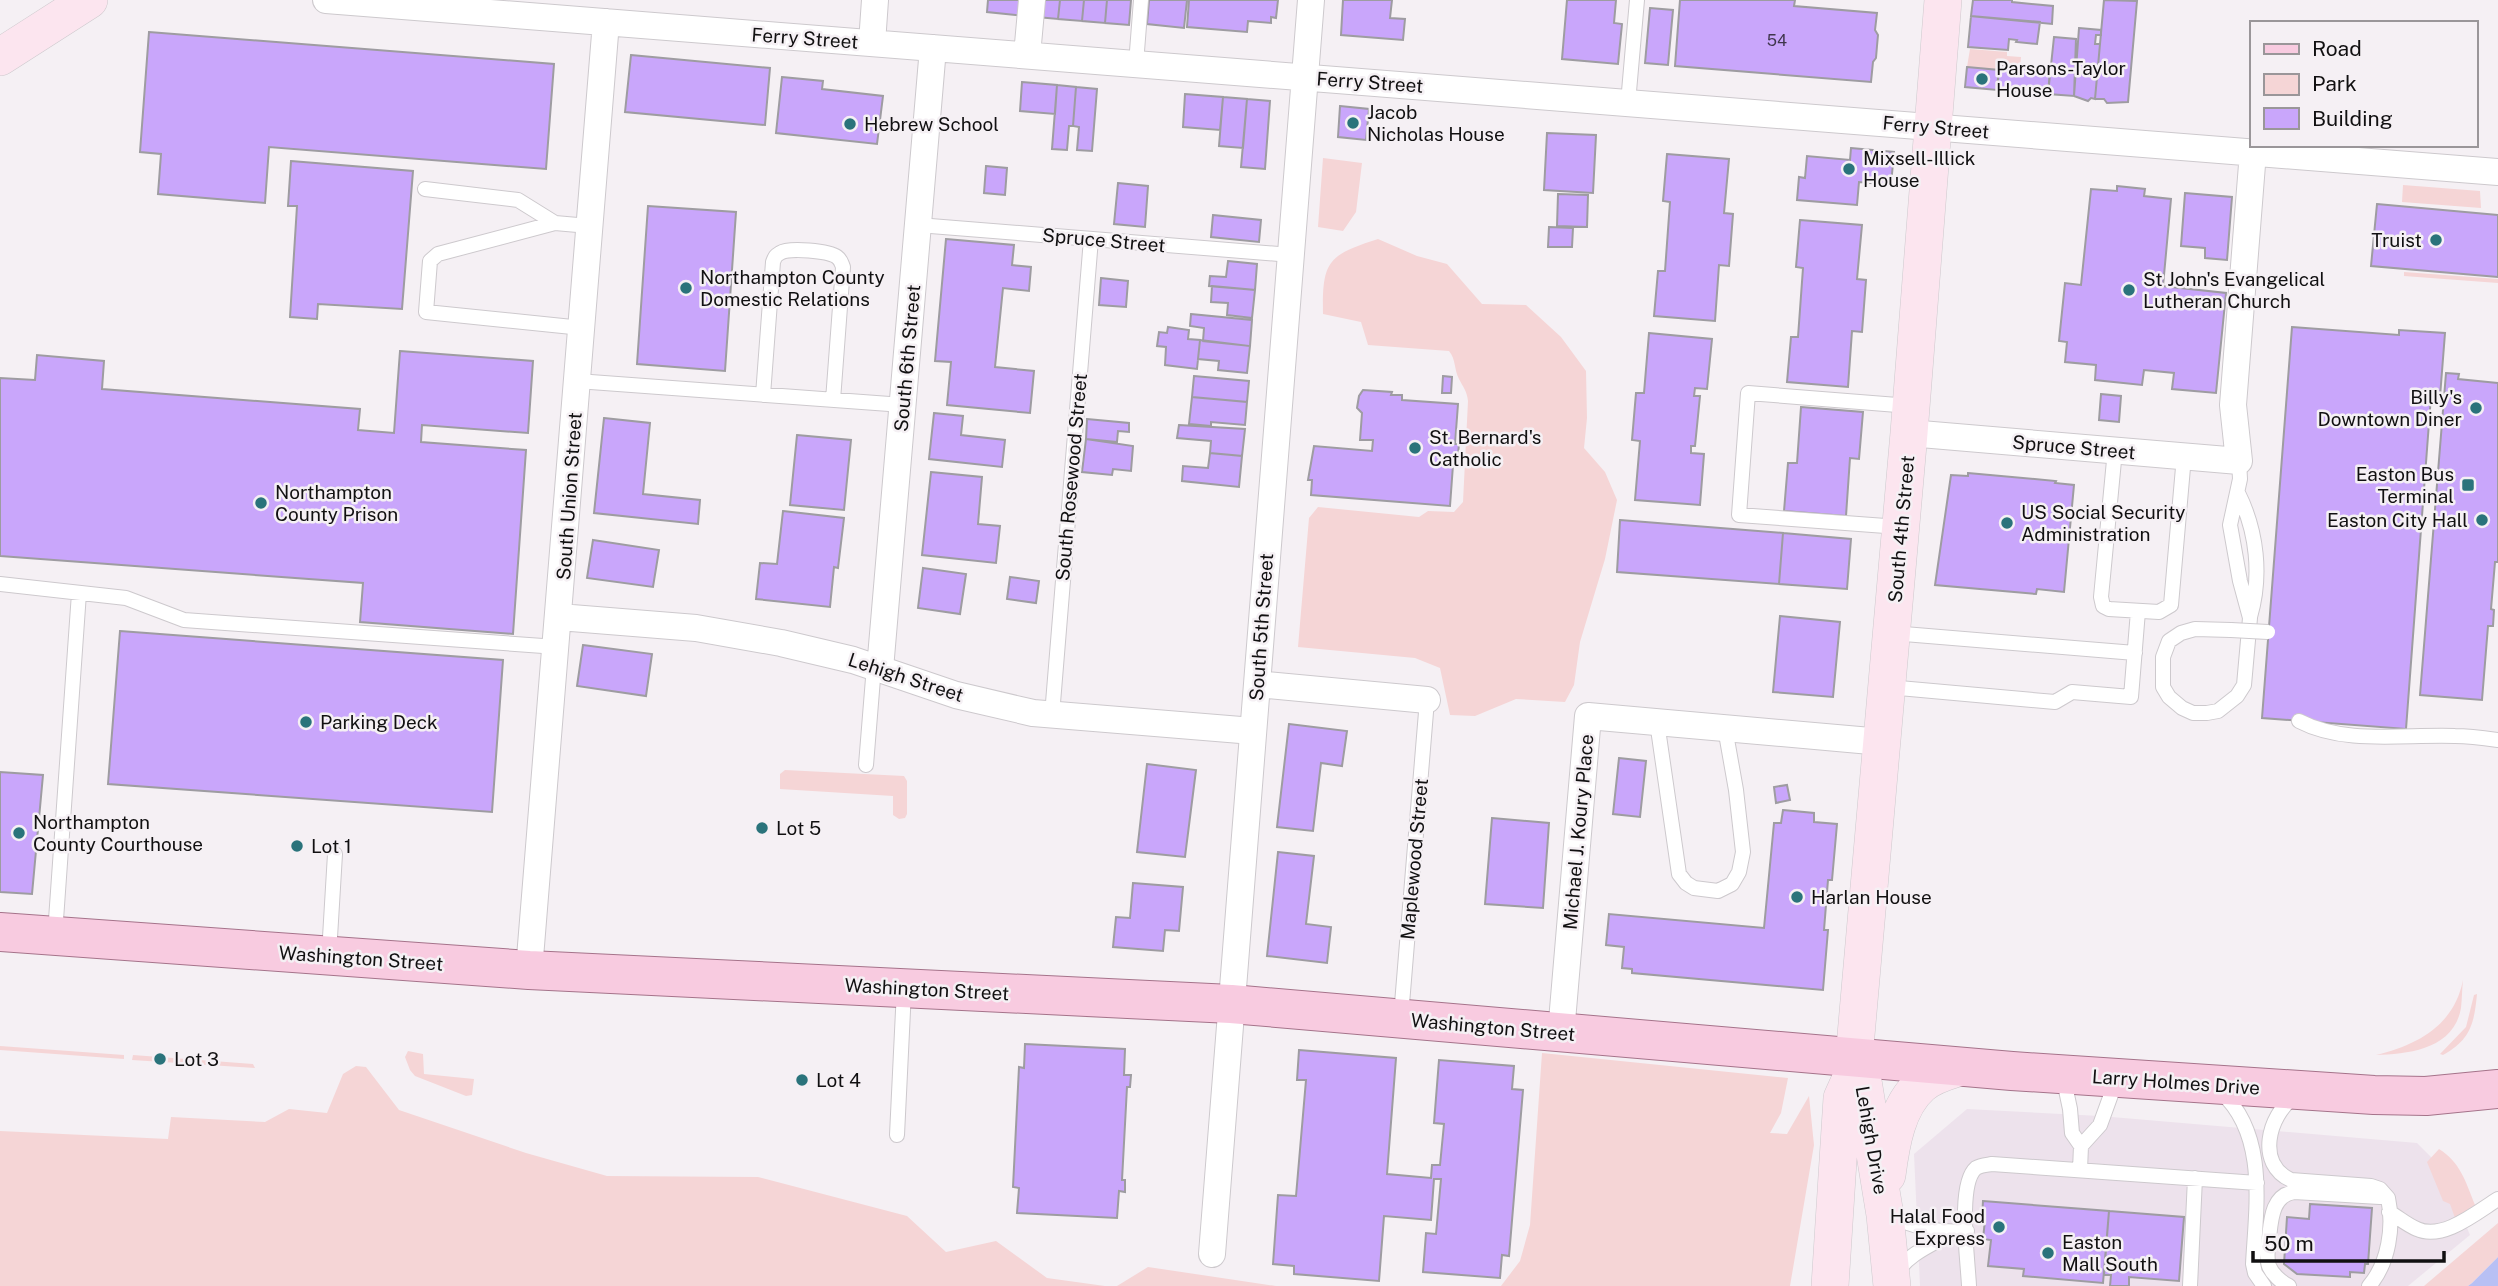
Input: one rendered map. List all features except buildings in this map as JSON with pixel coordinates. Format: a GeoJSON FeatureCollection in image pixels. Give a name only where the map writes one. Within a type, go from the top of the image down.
{"type":"FeatureCollection","features":[{"type":"Feature","properties":{"kind":"main road","name":"Washington Street"},"geometry":{"type":"LineString","coordinates":[[0,932],[529,970],[1231,1004],[1854,1058]]}},
{"type":"Feature","properties":{"kind":"main road"},"geometry":{"type":"LineString","coordinates":[[0,946],[55,936]]}},
{"type":"Feature","properties":{"kind":"main road","name":"Larry Holmes Drive"},"geometry":{"type":"LineString","coordinates":[[1854,1058],[2117,1079],[2374,1095],[2426,1096],[2498,1090]]}},
{"type":"Feature","properties":{"kind":"street"},"geometry":{"type":"LineString","coordinates":[[0,57],[89,0]]}},
{"type":"Feature","properties":{"kind":"street","name":"Ferry Street"},"geometry":{"type":"LineString","coordinates":[[326,0],[412,3],[606,22],[2498,172]]}},
{"type":"Feature","properties":{"kind":"street"},"geometry":{"type":"LineString","coordinates":[[872,43],[875,0]]}},
{"type":"Feature","properties":{"kind":"street"},"geometry":{"type":"LineString","coordinates":[[1027,55],[1032,0]]}},
{"type":"Feature","properties":{"kind":"street","name":"South 5th Street"},"geometry":{"type":"LineString","coordinates":[[1212,1254],[1311,0]]}},
{"type":"Feature","properties":{"kind":"street","name":"South 4th Street"},"geometry":{"type":"LineString","coordinates":[[1854,1058],[1911,419],[1943,0]]}},
{"type":"Feature","properties":{"kind":"street","name":"South Union Street"},"geometry":{"type":"LineString","coordinates":[[529,970],[606,22]]}},
{"type":"Feature","properties":{"kind":"street","name":"South 6th Street"},"geometry":{"type":"LineString","coordinates":[[877,667],[903,405],[933,48]]}},
{"type":"Feature","properties":{"kind":"street"},"geometry":{"type":"LineString","coordinates":[[2239,461],[2233,405],[2253,152]]}},
{"type":"Feature","properties":{"kind":"street","name":"Spruce Street"},"geometry":{"type":"LineString","coordinates":[[1911,419],[2115,450],[2239,461]]}},
{"type":"Feature","properties":{"kind":"street","name":"Lehigh Street"},"geometry":{"type":"LineString","coordinates":[[559,617],[717,631],[818,650],[877,667],[956,695],[1016,710],[1253,731]]}},
{"type":"Feature","properties":{"kind":"street"},"geometry":{"type":"LineString","coordinates":[[1257,684],[1427,700]]}},
{"type":"Feature","properties":{"kind":"street","name":"Michael J. Koury Place"},"geometry":{"type":"LineString","coordinates":[[1561,1032],[1588,716],[1882,741]]}},
{"type":"Feature","properties":{"kind":"street","name":"Lehigh Drive"},"geometry":{"type":"LineString","coordinates":[[1854,1058],[1863,1081],[1885,1215],[1892,1284]]}},
{"type":"Feature","properties":{"kind":"street","name":"Lehigh Drive"},"geometry":{"type":"LineString","coordinates":[[1830,1286],[1842,1098],[1851,1078],[1854,1058]]}},
{"type":"Feature","properties":{"kind":"street"},"geometry":{"type":"LineString","coordinates":[[1885,1215],[1889,1160],[1900,1117],[1909,1098],[1923,1083],[1961,1067]]}},
{"type":"Feature","properties":{"kind":"lane"},"geometry":{"type":"LineString","coordinates":[[1136,64],[1141,0]]}},
{"type":"Feature","properties":{"kind":"lane"},"geometry":{"type":"LineString","coordinates":[[1628,103],[1637,0]]}},
{"type":"Feature","properties":{"kind":"lane"},"geometry":{"type":"LineString","coordinates":[[425,189],[518,200],[555,223]]}},
{"type":"Feature","properties":{"kind":"lane"},"geometry":{"type":"LineString","coordinates":[[582,328],[426,312],[430,261],[438,254],[555,223],[589,226]]}},
{"type":"Feature","properties":{"kind":"lane","name":"Spruce Street"},"geometry":{"type":"LineString","coordinates":[[918,225],[1291,255]]}},
{"type":"Feature","properties":{"kind":"lane","name":"South Rosewood Street"},"geometry":{"type":"LineString","coordinates":[[1052,715],[1091,239]]}},
{"type":"Feature","properties":{"kind":"lane"},"geometry":{"type":"LineString","coordinates":[[763,395],[773,262],[782,251],[789,250],[828,253],[840,260],[843,267],[833,400]]}},
{"type":"Feature","properties":{"kind":"lane"},"geometry":{"type":"LineString","coordinates":[[577,381],[903,405]]}},
{"type":"Feature","properties":{"kind":"lane"},"geometry":{"type":"LineString","coordinates":[[1901,527],[1739,515],[1748,393],[1911,419]]}},
{"type":"Feature","properties":{"kind":"lane"},"geometry":{"type":"LineString","coordinates":[[2115,450],[2101,597],[2103,606],[2109,609],[2159,612],[2171,605],[2185,456]]}},
{"type":"Feature","properties":{"kind":"lane"},"geometry":{"type":"LineString","coordinates":[[2239,461],[2240,479],[2230,525],[2250,618]]}},
{"type":"Feature","properties":{"kind":"lane"},"geometry":{"type":"LineString","coordinates":[[2238,493],[2247,510],[2258,575],[2250,618],[2244,685],[2238,696],[2228,705],[2207,713],[2193,713],[2182,708],[2169,697],[2163,687],[2163,657],[2169,641],[2181,633],[2195,629],[2231,630],[2269,632]]}},
{"type":"Feature","properties":{"kind":"lane"},"geometry":{"type":"LineString","coordinates":[[0,584],[126,598],[184,620],[557,647]]}},
{"type":"Feature","properties":{"kind":"lane"},"geometry":{"type":"LineString","coordinates":[[55,936],[79,593]]}},
{"type":"Feature","properties":{"kind":"lane"},"geometry":{"type":"LineString","coordinates":[[1887,687],[2055,702],[2072,692],[2132,697],[2138,611]]}},
{"type":"Feature","properties":{"kind":"lane"},"geometry":{"type":"LineString","coordinates":[[1892,633],[2135,653]]}},
{"type":"Feature","properties":{"kind":"lane"},"geometry":{"type":"LineString","coordinates":[[866,765],[877,667]]}},
{"type":"Feature","properties":{"kind":"lane","name":"Maplewood Street"},"geometry":{"type":"LineString","coordinates":[[1401,1019],[1427,700]]}},
{"type":"Feature","properties":{"kind":"lane"},"geometry":{"type":"LineString","coordinates":[[2299,721],[2317,730],[2362,735],[2403,738],[2454,736],[2498,740]]}},
{"type":"Feature","properties":{"kind":"lane"},"geometry":{"type":"LineString","coordinates":[[1657,722],[1679,874],[1694,888],[1718,891],[1732,884],[1742,862],[1736,790],[1725,728]]}},
{"type":"Feature","properties":{"kind":"lane"},"geometry":{"type":"LineString","coordinates":[[328,955],[335,854]]}},
{"type":"Feature","properties":{"kind":"lane"},"geometry":{"type":"LineString","coordinates":[[897,1135],[904,988]]}},
{"type":"Feature","properties":{"kind":"lane"},"geometry":{"type":"LineString","coordinates":[[2063,1075],[2072,1133],[2081,1146],[2080,1170]]}},
{"type":"Feature","properties":{"kind":"lane"},"geometry":{"type":"LineString","coordinates":[[2081,1146],[2100,1125],[2117,1079]]}},
{"type":"Feature","properties":{"kind":"lane"},"geometry":{"type":"LineString","coordinates":[[2208,1084],[2232,1103],[2249,1135],[2257,1183],[2253,1264],[2257,1284]]}},
{"type":"Feature","properties":{"kind":"lane"},"geometry":{"type":"LineString","coordinates":[[2302,1091],[2284,1104],[2273,1121],[2270,1155],[2273,1168],[2280,1175],[2291,1180],[2380,1189],[2388,1205],[2418,1230],[2433,1232],[2452,1226],[2498,1199]]}},
{"type":"Feature","properties":{"kind":"lane"},"geometry":{"type":"LineString","coordinates":[[1969,1286],[1959,1232],[1968,1182],[1975,1169],[1982,1165],[2257,1183]]}},
{"type":"Feature","properties":{"kind":"lane"},"geometry":{"type":"LineString","coordinates":[[2190,1286],[2195,1178]]}},
{"type":"Feature","properties":{"kind":"lane"},"geometry":{"type":"LineString","coordinates":[[2289,1286],[2268,1264],[2271,1219],[2281,1197],[2294,1192],[2388,1205]]}},
{"type":"Feature","properties":{"kind":"lane"},"geometry":{"type":"LineString","coordinates":[[2370,1286],[2385,1259],[2388,1246],[2388,1205]]}},
{"type":"Feature","properties":{"kind":"lane"},"geometry":{"type":"LineString","coordinates":[[1885,1215],[1918,1228],[1959,1232]]}},
{"type":"Feature","properties":{"kind":"lane"},"geometry":{"type":"LineString","coordinates":[[1892,1284],[1900,1266],[1911,1257],[1959,1232]]}},
{"type":"Feature","properties":{"kind":"shaded area"},"geometry":{"type":"Polygon","coordinates":[[[1967,1109],[2100,1116],[2417,1143],[2443,1169],[2470,1235],[2408,1286],[1920,1286],[1914,1154],[1967,1109]]]}},
{"type":"Feature","properties":{"kind":"green space"},"geometry":{"type":"Polygon","coordinates":[[[1970,49],[2007,52],[2007,56],[2021,57],[2020,68],[2000,66],[1999,70],[1967,67],[1970,49]]]}},
{"type":"Feature","properties":{"kind":"green space"},"geometry":{"type":"Polygon","coordinates":[[[1323,158],[1362,163],[1356,212],[1343,231],[1318,227],[1323,158]]]}},
{"type":"Feature","properties":{"kind":"green space"},"geometry":{"type":"Polygon","coordinates":[[[2403,185],[2480,191],[2481,208],[2402,202],[2403,185]]]}},
{"type":"Feature","properties":{"kind":"green space"},"geometry":{"type":"Polygon","coordinates":[[[1378,239],[1417,256],[1447,264],[1482,304],[1526,305],[1561,337],[1586,371],[1587,418],[1584,448],[1605,472],[1617,500],[1605,559],[1580,642],[1574,685],[1565,702],[1516,699],[1475,716],[1450,715],[1440,668],[1415,658],[1298,647],[1309,518],[1318,507],[1419,517],[1428,511],[1454,512],[1463,502],[1468,401],[1449,351],[1368,345],[1361,322],[1323,314],[1324,282],[1331,263],[1348,250],[1378,239]]]}},
{"type":"Feature","properties":{"kind":"green space"},"geometry":{"type":"Polygon","coordinates":[[[2404,272],[2498,279],[2498,283],[2404,276],[2404,272]]]}},
{"type":"Feature","properties":{"kind":"green space"},"geometry":{"type":"Polygon","coordinates":[[[785,770],[904,776],[907,781],[907,814],[905,818],[899,819],[893,815],[893,796],[780,789],[780,774],[785,770]]]}},
{"type":"Feature","properties":{"kind":"green space"},"geometry":{"type":"Polygon","coordinates":[[[2463,980],[2457,1022],[2440,1041],[2416,1050],[2376,1055],[2406,1046],[2432,1031],[2451,1010],[2463,980]]]}},
{"type":"Feature","properties":{"kind":"green space"},"geometry":{"type":"Polygon","coordinates":[[[2477,994],[2472,1023],[2465,1037],[2452,1049],[2440,1054],[2466,1027],[2474,995],[2477,994]]]}},
{"type":"Feature","properties":{"kind":"green space"},"geometry":{"type":"Polygon","coordinates":[[[0,1046],[124,1055],[124,1059],[0,1050],[0,1046]]]}},
{"type":"Feature","properties":{"kind":"green space"},"geometry":{"type":"Polygon","coordinates":[[[408,1051],[423,1054],[424,1074],[474,1079],[472,1095],[466,1096],[415,1076],[405,1057],[408,1051]]]}},
{"type":"Feature","properties":{"kind":"green space"},"geometry":{"type":"Polygon","coordinates":[[[1542,1053],[1788,1078],[1781,1113],[1770,1133],[1787,1134],[1809,1096],[1814,1145],[1790,1286],[1501,1286],[1520,1261],[1530,1225],[1542,1053]]]}},
{"type":"Feature","properties":{"kind":"green space"},"geometry":{"type":"Polygon","coordinates":[[[133,1055],[253,1064],[255,1068],[132,1060],[133,1055]]]}},
{"type":"Feature","properties":{"kind":"green space"},"geometry":{"type":"Polygon","coordinates":[[[356,1066],[366,1067],[399,1110],[526,1153],[607,1176],[758,1177],[907,1216],[946,1252],[996,1241],[1047,1278],[1105,1286],[0,1286],[0,1131],[168,1139],[171,1117],[265,1122],[289,1109],[327,1113],[343,1074],[356,1066]]]}},
{"type":"Feature","properties":{"kind":"green space"},"geometry":{"type":"Polygon","coordinates":[[[2439,1149],[2457,1166],[2475,1205],[2455,1218],[2450,1204],[2443,1201],[2427,1162],[2439,1149]]]}},
{"type":"Feature","properties":{"kind":"green space"},"geometry":{"type":"Polygon","coordinates":[[[2498,1223],[2498,1257],[2472,1283],[2468,1286],[2424,1286],[2498,1223]]]}},
{"type":"Feature","properties":{"kind":"green space"},"geometry":{"type":"Polygon","coordinates":[[[1148,1267],[1276,1286],[1117,1286],[1148,1267]]]}},
{"type":"Feature","properties":{"kind":"water"},"geometry":{"type":"Polygon","coordinates":[[[2498,1257],[2498,1286],[2468,1286],[2472,1283],[2498,1257]]]}},
{"type":"Feature","properties":{"kind":"place","name":"Parsons-Taylor House"},"geometry":{"type":"Point","coordinates":[1982,79]}},
{"type":"Feature","properties":{"kind":"place","name":"Jacob Nicholas House"},"geometry":{"type":"Point","coordinates":[1353,123]}},
{"type":"Feature","properties":{"kind":"place","name":"Hebrew School"},"geometry":{"type":"Point","coordinates":[850,124]}},
{"type":"Feature","properties":{"kind":"place","name":"Mixsell-Illick House"},"geometry":{"type":"Point","coordinates":[1849,169]}},
{"type":"Feature","properties":{"kind":"place","name":"Truist"},"geometry":{"type":"Point","coordinates":[2436,240]}},
{"type":"Feature","properties":{"kind":"place","name":"Northampton County Domestic Relations"},"geometry":{"type":"Point","coordinates":[686,288]}},
{"type":"Feature","properties":{"kind":"place","name":"St John's Evangelical Lutheran Church"},"geometry":{"type":"Point","coordinates":[2129,290]}},
{"type":"Feature","properties":{"kind":"place","name":"Billy's Downtown Diner"},"geometry":{"type":"Point","coordinates":[2476,408]}},
{"type":"Feature","properties":{"kind":"place","name":"St. Bernard's Catholic"},"geometry":{"type":"Point","coordinates":[1415,448]}},
{"type":"Feature","properties":{"kind":"place","name":"Easton Bus Terminal"},"geometry":{"type":"Point","coordinates":[2468,485]}},
{"type":"Feature","properties":{"kind":"place","name":"Northampton County Prison"},"geometry":{"type":"Point","coordinates":[261,503]}},
{"type":"Feature","properties":{"kind":"place","name":"Easton City Hall"},"geometry":{"type":"Point","coordinates":[2482,520]}},
{"type":"Feature","properties":{"kind":"place","name":"US Social Security Administration"},"geometry":{"type":"Point","coordinates":[2007,523]}},
{"type":"Feature","properties":{"kind":"place","name":"Parking Deck"},"geometry":{"type":"Point","coordinates":[306,722]}},
{"type":"Feature","properties":{"kind":"place","name":"Lot 5"},"geometry":{"type":"Point","coordinates":[762,828]}},
{"type":"Feature","properties":{"kind":"place","name":"Northampton County Courthouse"},"geometry":{"type":"Point","coordinates":[19,833]}},
{"type":"Feature","properties":{"kind":"place","name":"Lot 1"},"geometry":{"type":"Point","coordinates":[297,846]}},
{"type":"Feature","properties":{"kind":"place","name":"Harlan House"},"geometry":{"type":"Point","coordinates":[1797,897]}},
{"type":"Feature","properties":{"kind":"place","name":"Lot 3"},"geometry":{"type":"Point","coordinates":[160,1059]}},
{"type":"Feature","properties":{"kind":"place","name":"Lot 4"},"geometry":{"type":"Point","coordinates":[802,1080]}},
{"type":"Feature","properties":{"kind":"place","name":"Halal Food Express"},"geometry":{"type":"Point","coordinates":[1999,1227]}},
{"type":"Feature","properties":{"kind":"place","name":"Easton Mall South"},"geometry":{"type":"Point","coordinates":[2048,1253]}}]}
